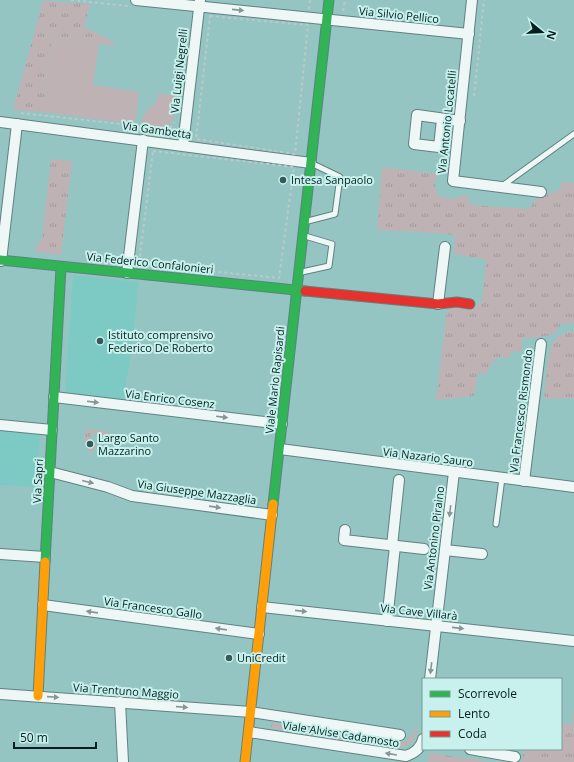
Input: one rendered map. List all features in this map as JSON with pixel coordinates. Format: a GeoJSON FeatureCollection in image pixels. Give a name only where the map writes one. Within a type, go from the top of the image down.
{"type":"FeatureCollection","features":[{"type":"Feature","properties":{"kind":"street","name":"Viale Mario Rapisardi"},"geometry":{"type":"LineString","coordinates":[[245,762],[329,0]]}},
{"type":"Feature","properties":{"kind":"street","name":"Via Antonio Locatelli"},"geometry":{"type":"LineString","coordinates":[[472,0],[453,181],[541,192]]}},
{"type":"Feature","properties":{"kind":"street","name":"Via Silvio Pellico"},"geometry":{"type":"LineString","coordinates":[[136,3],[199,3],[327,20],[468,34]]}},
{"type":"Feature","properties":{"kind":"street","name":"Via Luigi Negrelli"},"geometry":{"type":"LineString","coordinates":[[183,145],[199,3]]}},
{"type":"Feature","properties":{"kind":"street"},"geometry":{"type":"LineString","coordinates":[[442,118],[460,121]]}},
{"type":"Feature","properties":{"kind":"street","name":"Via Gambetta"},"geometry":{"type":"LineString","coordinates":[[0,122],[311,163]]}},
{"type":"Feature","properties":{"kind":"street"},"geometry":{"type":"LineString","coordinates":[[1,260],[17,124]]}},
{"type":"Feature","properties":{"kind":"street"},"geometry":{"type":"LineString","coordinates":[[127,273],[142,140]]}},
{"type":"Feature","properties":{"kind":"street"},"geometry":{"type":"LineString","coordinates":[[438,304],[445,247]]}},
{"type":"Feature","properties":{"kind":"street","name":"Via Federico Confalonieri"},"geometry":{"type":"LineString","coordinates":[[1,260],[438,304],[457,302],[470,304]]}},
{"type":"Feature","properties":{"kind":"street","name":"Via Sapri"},"geometry":{"type":"LineString","coordinates":[[38,696],[61,266]]}},
{"type":"Feature","properties":{"kind":"street","name":"Via Francesco Rismondo"},"geometry":{"type":"LineString","coordinates":[[524,481],[541,344]]}},
{"type":"Feature","properties":{"kind":"street","name":"Via Enrico Cosenz"},"geometry":{"type":"LineString","coordinates":[[54,397],[282,424]]}},
{"type":"Feature","properties":{"kind":"street"},"geometry":{"type":"LineString","coordinates":[[0,425],[52,430]]}},
{"type":"Feature","properties":{"kind":"street","name":"Via Nazario Sauro"},"geometry":{"type":"LineString","coordinates":[[280,450],[574,487]]}},
{"type":"Feature","properties":{"kind":"street","name":"Via Giuseppe Mazzaglia"},"geometry":{"type":"LineString","coordinates":[[50,472],[108,487],[132,496],[272,515]]}},
{"type":"Feature","properties":{"kind":"street","name":"Via Antonino Piraino"},"geometry":{"type":"LineString","coordinates":[[430,678],[454,472]]}},
{"type":"Feature","properties":{"kind":"street"},"geometry":{"type":"LineString","coordinates":[[387,621],[399,480]]}},
{"type":"Feature","properties":{"kind":"street"},"geometry":{"type":"LineString","coordinates":[[345,530],[344,540],[424,549]]}},
{"type":"Feature","properties":{"kind":"street"},"geometry":{"type":"LineString","coordinates":[[445,550],[482,554]]}},
{"type":"Feature","properties":{"kind":"street"},"geometry":{"type":"LineString","coordinates":[[0,554],[45,557]]}},
{"type":"Feature","properties":{"kind":"street","name":"Via Francesco Gallo"},"geometry":{"type":"LineString","coordinates":[[43,605],[259,634]]}},
{"type":"Feature","properties":{"kind":"street","name":"Via Cave Villarà"},"geometry":{"type":"LineString","coordinates":[[262,607],[574,641]]}},
{"type":"Feature","properties":{"kind":"street","name":"Via Trentuno Maggio"},"geometry":{"type":"LineString","coordinates":[[0,694],[251,712]]}},
{"type":"Feature","properties":{"kind":"street"},"geometry":{"type":"LineString","coordinates":[[120,702],[123,762]]}},
{"type":"Feature","properties":{"kind":"street","name":"Viale Alvise Cadamosto"},"geometry":{"type":"LineString","coordinates":[[251,712],[400,735]]}},
{"type":"Feature","properties":{"kind":"street","name":"Viale Alvise Cadamosto"},"geometry":{"type":"LineString","coordinates":[[248,732],[406,756],[418,750],[422,742]]}},
{"type":"Feature","properties":{"kind":"street"},"geometry":{"type":"LineString","coordinates":[[476,750],[516,757]]}},
{"type":"Feature","properties":{"kind":"lane"},"geometry":{"type":"LineString","coordinates":[[501,187],[574,134]]}},
{"type":"Feature","properties":{"kind":"lane"},"geometry":{"type":"LineString","coordinates":[[305,222],[335,214],[340,177],[311,163]]}},
{"type":"Feature","properties":{"kind":"lane"},"geometry":{"type":"LineString","coordinates":[[299,272],[329,266],[332,244],[303,235]]}},
{"type":"Feature","properties":{"kind":"lane"},"geometry":{"type":"LineString","coordinates":[[496,524],[502,478]]}},
{"type":"Feature","properties":{"kind":"path"},"geometry":{"type":"LineString","coordinates":[[71,0],[136,3]]}},
{"type":"Feature","properties":{"kind":"path"},"geometry":{"type":"LineString","coordinates":[[473,101],[484,0]]}},
{"type":"Feature","properties":{"kind":"path"},"geometry":{"type":"LineString","coordinates":[[210,16],[308,25],[295,154],[196,139],[210,16]]}},
{"type":"Feature","properties":{"kind":"path"},"geometry":{"type":"LineString","coordinates":[[20,113],[165,129],[170,128],[176,120]]}},
{"type":"Feature","properties":{"kind":"path"},"geometry":{"type":"LineString","coordinates":[[153,150],[294,167],[280,278],[140,264],[153,150]]}},
{"type":"Feature","properties":{"kind":"shaded area","name":"Istituto comprensivo Federico De Roberto"},"geometry":{"type":"Polygon","coordinates":[[[73,275],[138,282],[135,321],[124,401],[65,394],[73,275]]]}},
{"type":"Feature","properties":{"kind":"shaded area"},"geometry":{"type":"Polygon","coordinates":[[[0,430],[40,434],[37,487],[0,485],[0,430]]]}},
{"type":"Feature","properties":{"kind":"green space"},"geometry":{"type":"Polygon","coordinates":[[[43,1],[90,4],[84,27],[114,42],[113,46],[52,37],[42,112],[13,110],[43,1]]]}},
{"type":"Feature","properties":{"kind":"green space"},"geometry":{"type":"Polygon","coordinates":[[[52,37],[99,43],[93,85],[139,92],[135,124],[42,112],[52,37]]]}},
{"type":"Feature","properties":{"kind":"green space"},"geometry":{"type":"Polygon","coordinates":[[[158,94],[177,95],[175,113],[172,121],[166,127],[141,125],[144,114],[157,101],[158,94]]]}},
{"type":"Feature","properties":{"kind":"green space"},"geometry":{"type":"Polygon","coordinates":[[[51,159],[72,161],[61,255],[36,252],[36,247],[42,239],[51,159]]]}},
{"type":"Feature","properties":{"kind":"green space"},"geometry":{"type":"Polygon","coordinates":[[[382,167],[439,174],[434,183],[439,197],[455,199],[466,194],[471,205],[529,209],[535,200],[561,189],[560,182],[574,183],[574,323],[561,324],[552,335],[531,338],[523,337],[521,352],[512,351],[509,358],[499,357],[492,362],[487,373],[478,373],[474,396],[436,400],[447,310],[460,307],[473,308],[482,302],[486,260],[454,254],[455,235],[377,230],[382,167]]]}},
{"type":"Feature","properties":{"kind":"green space"},"geometry":{"type":"Polygon","coordinates":[[[571,331],[574,332],[574,398],[544,399],[551,347],[556,338],[571,331]]]}},
{"type":"Feature","properties":{"kind":"green space"},"geometry":{"type":"Polygon","coordinates":[[[87,429],[106,431],[111,435],[110,437],[105,437],[94,433],[90,435],[96,448],[90,452],[86,448],[84,441],[87,429]]]}},
{"type":"Feature","properties":{"kind":"green space"},"geometry":{"type":"Polygon","coordinates":[[[574,707],[574,762],[521,762],[525,750],[562,750],[562,723],[572,725],[574,707]]]}},
{"type":"Feature","properties":{"kind":"green space"},"geometry":{"type":"Polygon","coordinates":[[[272,723],[379,741],[405,742],[414,732],[417,725],[417,732],[412,742],[406,746],[387,747],[271,728],[272,723]]]}},
{"type":"Feature","properties":{"kind":"green space"},"geometry":{"type":"Polygon","coordinates":[[[429,753],[491,762],[428,762],[429,753]]]}},
{"type":"Feature","properties":{"kind":"traffic: fast"},"geometry":{"type":"LineString","coordinates":[[273,504],[329,0]]}},
{"type":"Feature","properties":{"kind":"traffic: fast"},"geometry":{"type":"LineString","coordinates":[[0,260],[305,291]]}},
{"type":"Feature","properties":{"kind":"traffic: fast"},"geometry":{"type":"LineString","coordinates":[[45,562],[61,267]]}},
{"type":"Feature","properties":{"kind":"traffic: slow"},"geometry":{"type":"LineString","coordinates":[[245,762],[273,504]]}},
{"type":"Feature","properties":{"kind":"traffic: slow"},"geometry":{"type":"LineString","coordinates":[[38,696],[45,562]]}},
{"type":"Feature","properties":{"kind":"traffic: jam"},"geometry":{"type":"LineString","coordinates":[[305,291],[438,304],[457,302],[470,304]]}},
{"type":"Feature","properties":{"kind":"place","name":"Intesa Sanpaolo"},"geometry":{"type":"Point","coordinates":[283,180]}},
{"type":"Feature","properties":{"kind":"place","name":"Istituto comprensivo Federico De Roberto"},"geometry":{"type":"Point","coordinates":[100,341]}},
{"type":"Feature","properties":{"kind":"place","name":"Largo Santo Mazzarino"},"geometry":{"type":"Point","coordinates":[90,444]}},
{"type":"Feature","properties":{"kind":"place","name":"UniCredit"},"geometry":{"type":"Point","coordinates":[229,658]}}]}
